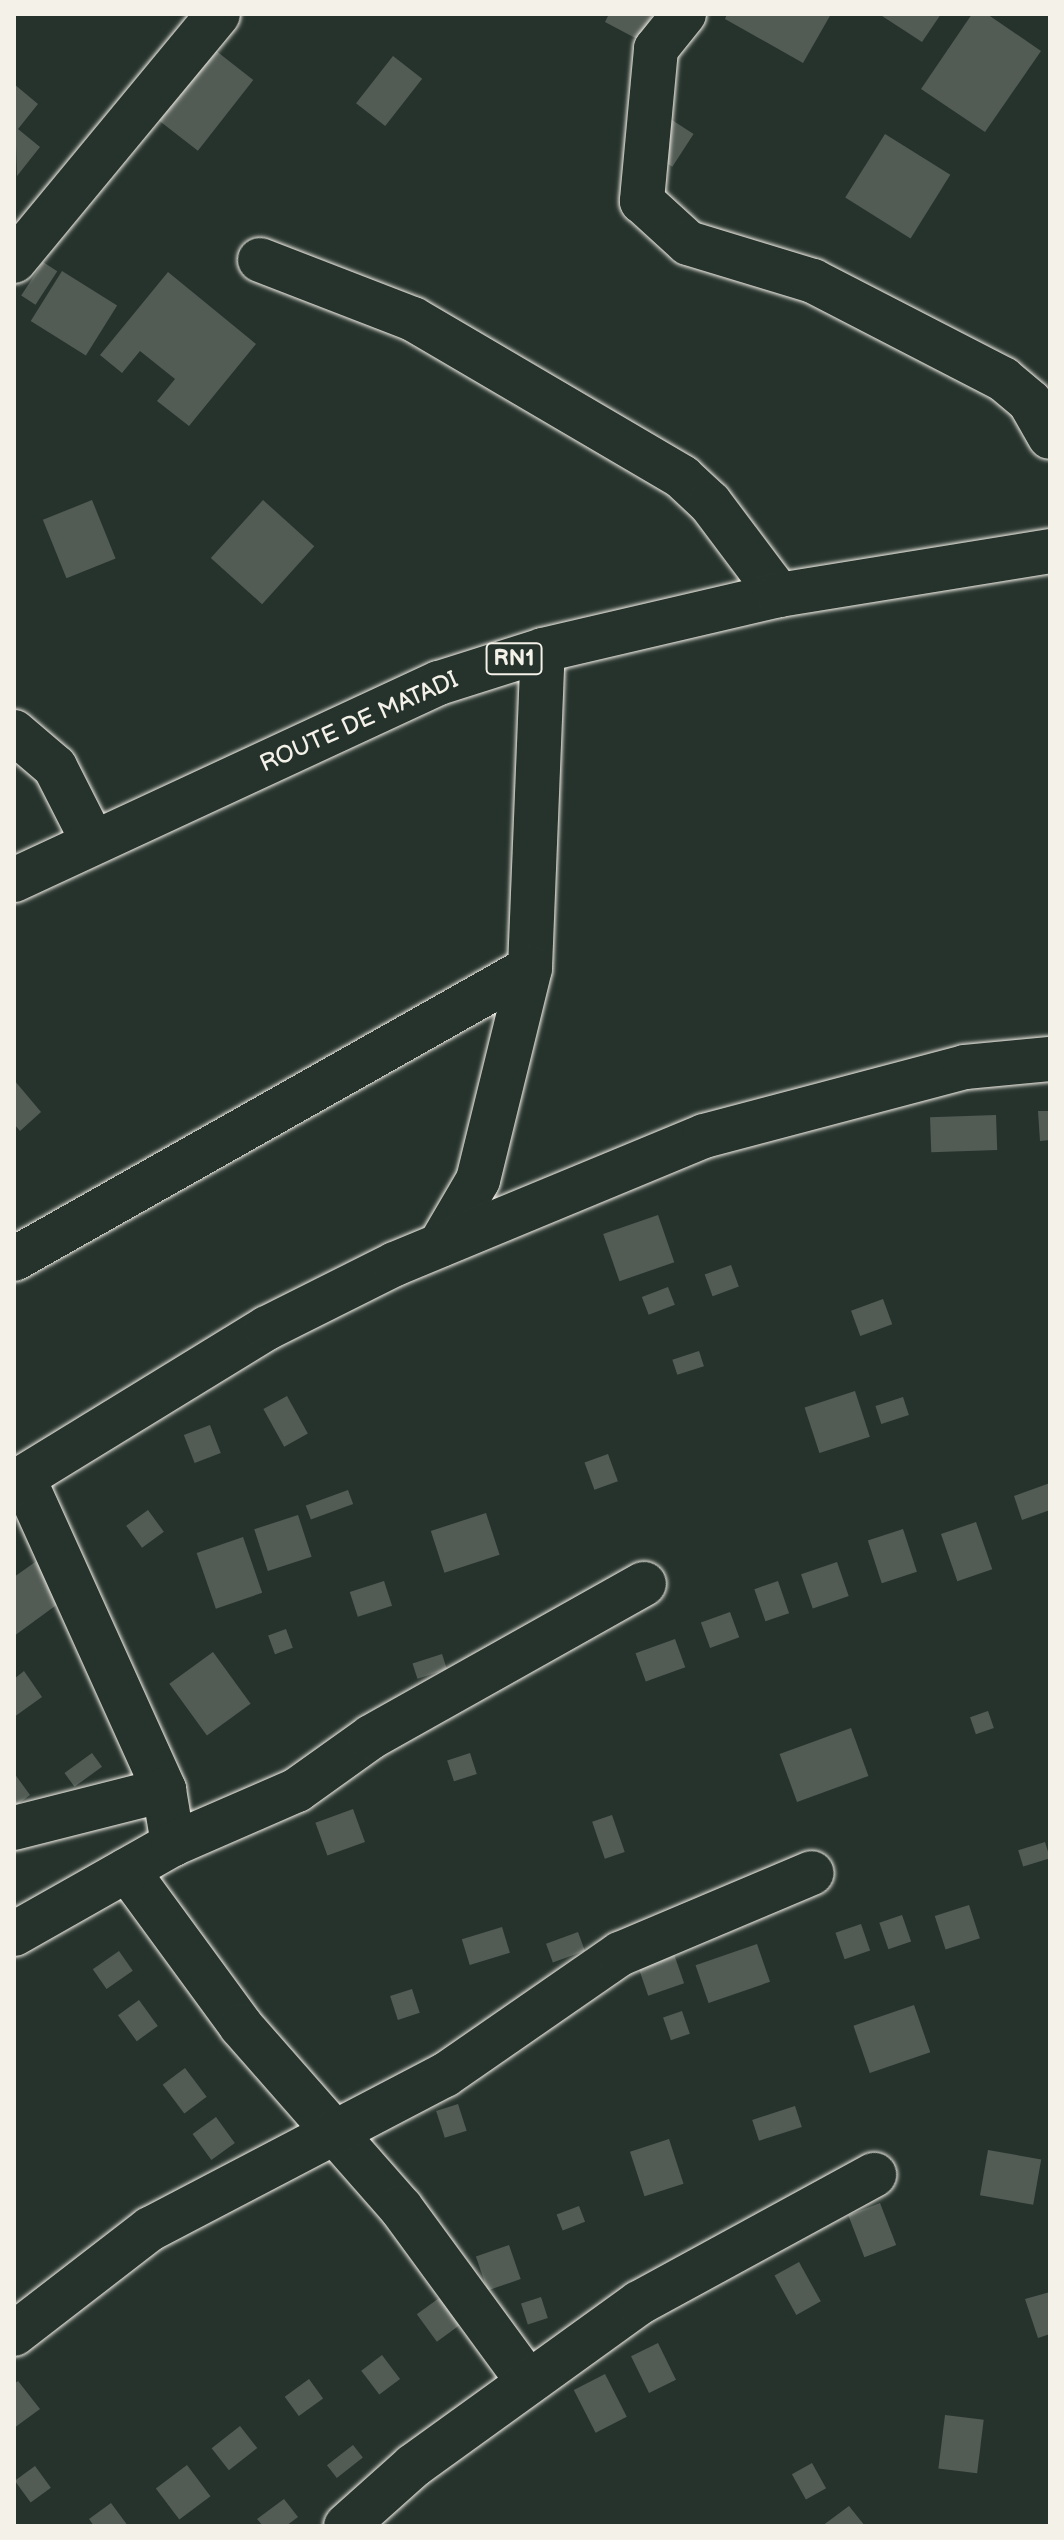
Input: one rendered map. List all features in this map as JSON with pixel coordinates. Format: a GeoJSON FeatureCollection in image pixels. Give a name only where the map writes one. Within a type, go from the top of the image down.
{"type":"FeatureCollection","features":[{"type":"Feature","properties":{"kind":"main road"},"geometry":{"type":"LineString","coordinates":[[14,261],[218,14]]}},
{"type":"Feature","properties":{"kind":"main road"},"geometry":{"type":"LineString","coordinates":[[684,14],[656,49],[642,201],[688,243],[813,281],[1003,379],[1030,402],[1050,437]]}},
{"type":"Feature","properties":{"kind":"main road"},"geometry":{"type":"LineString","coordinates":[[260,260],[413,319],[682,477],[735,533],[779,595]]}},
{"type":"Feature","properties":{"kind":"main road","name":"ROUTE DE MATADI"},"geometry":{"type":"LineString","coordinates":[[14,880],[92,840],[439,683],[543,650],[779,595],[1050,551]]}},
{"type":"Feature","properties":{"kind":"main road"},"geometry":{"type":"LineString","coordinates":[[440,1245],[482,1167],[530,968],[543,650]]}},
{"type":"Feature","properties":{"kind":"main road"},"geometry":{"type":"LineString","coordinates":[[14,732],[55,767],[92,840]]}},
{"type":"Feature","properties":{"kind":"main road"},"geometry":{"type":"LineString","coordinates":[[14,1259],[530,968]]}},
{"type":"Feature","properties":{"kind":"main road"},"geometry":{"type":"LineString","coordinates":[[173,1844],[164,1790],[19,1480],[267,1328],[440,1245],[704,1136],[965,1067],[1050,1059]]}},
{"type":"Feature","properties":{"kind":"main road"},"geometry":{"type":"LineString","coordinates":[[14,1934],[173,1844],[297,1790],[371,1737],[644,1584]]}},
{"type":"Feature","properties":{"kind":"main road"},"geometry":{"type":"LineString","coordinates":[[14,1828],[164,1790]]}},
{"type":"Feature","properties":{"kind":"main road"},"geometry":{"type":"LineString","coordinates":[[127,1870],[241,2026],[338,2135],[527,2380]]}},
{"type":"Feature","properties":{"kind":"main road"},"geometry":{"type":"LineString","coordinates":[[14,2334],[150,2229],[338,2135],[445,2075],[620,1954],[812,1873]]}},
{"type":"Feature","properties":{"kind":"main road"},"geometry":{"type":"LineString","coordinates":[[346,2526],[527,2380],[639,2303],[874,2175]]}},
{"type":"Feature","properties":{"kind":"building"},"geometry":{"type":"Polygon","coordinates":[[[609,14],[653,14],[639,40],[605,22],[609,14]]]}},
{"type":"Feature","properties":{"kind":"building"},"geometry":{"type":"Polygon","coordinates":[[[727,14],[831,14],[803,63],[725,19],[727,14]]]}},
{"type":"Feature","properties":{"kind":"building"},"geometry":{"type":"Polygon","coordinates":[[[879,14],[941,14],[922,42],[879,14]]]}},
{"type":"Feature","properties":{"kind":"building"},"geometry":{"type":"Polygon","coordinates":[[[972,14],[987,14],[1041,51],[985,132],[921,89],[972,14]]]}},
{"type":"Feature","properties":{"kind":"building"},"geometry":{"type":"Polygon","coordinates":[[[206,43],[253,80],[198,151],[151,114],[206,43]]]}},
{"type":"Feature","properties":{"kind":"building"},"geometry":{"type":"Polygon","coordinates":[[[393,56],[422,79],[385,126],[356,103],[393,56]]]}},
{"type":"Feature","properties":{"kind":"building"},"geometry":{"type":"Polygon","coordinates":[[[14,84],[38,104],[18,129],[40,147],[17,176],[14,84]]]}},
{"type":"Feature","properties":{"kind":"building"},"geometry":{"type":"Polygon","coordinates":[[[655,109],[694,134],[672,167],[634,142],[655,109]]]}},
{"type":"Feature","properties":{"kind":"building"},"geometry":{"type":"Polygon","coordinates":[[[885,134],[950,175],[911,238],[845,198],[885,134]]]}},
{"type":"Feature","properties":{"kind":"building"},"geometry":{"type":"Polygon","coordinates":[[[43,262],[57,271],[35,305],[21,296],[43,262]]]}},
{"type":"Feature","properties":{"kind":"building"},"geometry":{"type":"Polygon","coordinates":[[[62,271],[117,305],[86,355],[31,321],[62,271]]]}},
{"type":"Feature","properties":{"kind":"building"},"geometry":{"type":"Polygon","coordinates":[[[168,272],[256,344],[189,426],[157,401],[175,379],[140,351],[122,373],[100,355],[168,272]]]}},
{"type":"Feature","properties":{"kind":"building"},"geometry":{"type":"Polygon","coordinates":[[[92,500],[116,558],[66,578],[43,520],[92,500]]]}},
{"type":"Feature","properties":{"kind":"building"},"geometry":{"type":"Polygon","coordinates":[[[263,500],[314,546],[262,604],[211,558],[263,500]]]}},
{"type":"Feature","properties":{"kind":"building"},"geometry":{"type":"Polygon","coordinates":[[[14,1080],[41,1112],[20,1131],[14,1124],[14,1080]]]}},
{"type":"Feature","properties":{"kind":"building"},"geometry":{"type":"Polygon","coordinates":[[[1038,1111],[1050,1111],[1050,1140],[1040,1141],[1038,1111]]]}},
{"type":"Feature","properties":{"kind":"building"},"geometry":{"type":"Polygon","coordinates":[[[996,1115],[997,1150],[931,1152],[930,1117],[996,1115]]]}},
{"type":"Feature","properties":{"kind":"building"},"geometry":{"type":"Polygon","coordinates":[[[658,1215],[674,1262],[619,1281],[603,1234],[658,1215]]]}},
{"type":"Feature","properties":{"kind":"building"},"geometry":{"type":"Polygon","coordinates":[[[731,1265],[739,1287],[713,1296],[705,1275],[731,1265]]]}},
{"type":"Feature","properties":{"kind":"building"},"geometry":{"type":"Polygon","coordinates":[[[668,1287],[675,1305],[649,1315],[642,1297],[668,1287]]]}},
{"type":"Feature","properties":{"kind":"building"},"geometry":{"type":"Polygon","coordinates":[[[883,1299],[892,1324],[860,1336],[851,1311],[883,1299]]]}},
{"type":"Feature","properties":{"kind":"building"},"geometry":{"type":"Polygon","coordinates":[[[699,1351],[704,1366],[677,1375],[672,1360],[699,1351]]]}},
{"type":"Feature","properties":{"kind":"building"},"geometry":{"type":"Polygon","coordinates":[[[855,1391],[870,1437],[819,1453],[805,1407],[855,1391]]]}},
{"type":"Feature","properties":{"kind":"building"},"geometry":{"type":"Polygon","coordinates":[[[287,1396],[308,1434],[284,1447],[263,1409],[287,1396]]]}},
{"type":"Feature","properties":{"kind":"building"},"geometry":{"type":"Polygon","coordinates":[[[903,1397],[909,1415],[881,1424],[875,1406],[903,1397]]]}},
{"type":"Feature","properties":{"kind":"building"},"geometry":{"type":"Polygon","coordinates":[[[210,1425],[221,1453],[195,1463],[184,1435],[210,1425]]]}},
{"type":"Feature","properties":{"kind":"building"},"geometry":{"type":"Polygon","coordinates":[[[608,1454],[618,1481],[594,1490],[585,1463],[608,1454]]]}},
{"type":"Feature","properties":{"kind":"building"},"geometry":{"type":"Polygon","coordinates":[[[1050,1483],[1050,1510],[1022,1520],[1014,1496],[1050,1483]]]}},
{"type":"Feature","properties":{"kind":"building"},"geometry":{"type":"Polygon","coordinates":[[[348,1490],[353,1504],[311,1519],[306,1505],[348,1490]]]}},
{"type":"Feature","properties":{"kind":"building"},"geometry":{"type":"Polygon","coordinates":[[[148,1510],[164,1532],[142,1548],[126,1526],[148,1510]]]}},
{"type":"Feature","properties":{"kind":"building"},"geometry":{"type":"Polygon","coordinates":[[[486,1513],[500,1555],[444,1573],[431,1531],[486,1513]]]}},
{"type":"Feature","properties":{"kind":"building"},"geometry":{"type":"Polygon","coordinates":[[[298,1515],[312,1557],[268,1571],[254,1529],[298,1515]]]}},
{"type":"Feature","properties":{"kind":"building"},"geometry":{"type":"Polygon","coordinates":[[[976,1522],[992,1569],[957,1581],[941,1534],[976,1522]]]}},
{"type":"Feature","properties":{"kind":"building"},"geometry":{"type":"Polygon","coordinates":[[[903,1529],[917,1572],[882,1583],[868,1540],[903,1529]]]}},
{"type":"Feature","properties":{"kind":"building"},"geometry":{"type":"Polygon","coordinates":[[[243,1537],[262,1593],[216,1609],[197,1553],[243,1537]]]}},
{"type":"Feature","properties":{"kind":"building"},"geometry":{"type":"Polygon","coordinates":[[[38,1560],[66,1598],[14,1636],[14,1577],[38,1560]]]}},
{"type":"Feature","properties":{"kind":"building"},"geometry":{"type":"Polygon","coordinates":[[[837,1562],[849,1596],[813,1608],[801,1574],[837,1562]]]}},
{"type":"Feature","properties":{"kind":"building"},"geometry":{"type":"Polygon","coordinates":[[[384,1581],[392,1606],[358,1617],[350,1592],[384,1581]]]}},
{"type":"Feature","properties":{"kind":"building"},"geometry":{"type":"Polygon","coordinates":[[[778,1581],[789,1613],[765,1621],[754,1589],[778,1581]]]}},
{"type":"Feature","properties":{"kind":"building"},"geometry":{"type":"Polygon","coordinates":[[[730,1612],[739,1637],[710,1648],[701,1623],[730,1612]]]}},
{"type":"Feature","properties":{"kind":"building"},"geometry":{"type":"Polygon","coordinates":[[[286,1629],[293,1648],[275,1654],[268,1635],[286,1629]]]}},
{"type":"Feature","properties":{"kind":"building"},"geometry":{"type":"Polygon","coordinates":[[[675,1639],[685,1667],[646,1682],[636,1653],[675,1639]]]}},
{"type":"Feature","properties":{"kind":"building"},"geometry":{"type":"Polygon","coordinates":[[[213,1652],[251,1704],[207,1736],[169,1684],[213,1652]]]}},
{"type":"Feature","properties":{"kind":"building"},"geometry":{"type":"Polygon","coordinates":[[[442,1654],[447,1669],[417,1679],[413,1664],[442,1654]]]}},
{"type":"Feature","properties":{"kind":"building"},"geometry":{"type":"Polygon","coordinates":[[[24,1671],[42,1697],[14,1717],[14,1679],[24,1671]]]}},
{"type":"Feature","properties":{"kind":"building"},"geometry":{"type":"Polygon","coordinates":[[[988,1711],[994,1728],[976,1734],[970,1717],[988,1711]]]}},
{"type":"Feature","properties":{"kind":"building"},"geometry":{"type":"Polygon","coordinates":[[[851,1728],[868,1776],[797,1802],[780,1754],[851,1728]]]}},
{"type":"Feature","properties":{"kind":"building"},"geometry":{"type":"Polygon","coordinates":[[[92,1753],[102,1767],[74,1787],[64,1773],[92,1753]]]}},
{"type":"Feature","properties":{"kind":"building"},"geometry":{"type":"Polygon","coordinates":[[[470,1753],[477,1774],[454,1781],[447,1760],[470,1753]]]}},
{"type":"Feature","properties":{"kind":"building"},"geometry":{"type":"Polygon","coordinates":[[[14,1773],[30,1795],[14,1807],[14,1773]]]}},
{"type":"Feature","properties":{"kind":"building"},"geometry":{"type":"Polygon","coordinates":[[[353,1809],[365,1842],[327,1856],[315,1823],[353,1809]]]}},
{"type":"Feature","properties":{"kind":"building"},"geometry":{"type":"Polygon","coordinates":[[[612,1815],[625,1852],[605,1859],[592,1822],[612,1815]]]}},
{"type":"Feature","properties":{"kind":"building"},"geometry":{"type":"Polygon","coordinates":[[[1045,1842],[1050,1858],[1023,1866],[1018,1850],[1045,1842]]]}},
{"type":"Feature","properties":{"kind":"building"},"geometry":{"type":"Polygon","coordinates":[[[969,1905],[980,1938],[946,1949],[935,1916],[969,1905]]]}},
{"type":"Feature","properties":{"kind":"building"},"geometry":{"type":"Polygon","coordinates":[[[902,1915],[911,1941],[888,1949],[879,1923],[902,1915]]]}},
{"type":"Feature","properties":{"kind":"building"},"geometry":{"type":"Polygon","coordinates":[[[861,1924],[870,1950],[845,1959],[835,1933],[861,1924]]]}},
{"type":"Feature","properties":{"kind":"building"},"geometry":{"type":"Polygon","coordinates":[[[502,1927],[510,1953],[470,1965],[462,1939],[502,1927]]]}},
{"type":"Feature","properties":{"kind":"building"},"geometry":{"type":"Polygon","coordinates":[[[578,1932],[585,1951],[553,1962],[546,1944],[578,1932]]]}},
{"type":"Feature","properties":{"kind":"building"},"geometry":{"type":"Polygon","coordinates":[[[757,1944],[770,1982],[709,2003],[696,1965],[757,1944]]]}},
{"type":"Feature","properties":{"kind":"building"},"geometry":{"type":"Polygon","coordinates":[[[119,1951],[133,1971],[107,1989],[93,1969],[119,1951]]]}},
{"type":"Feature","properties":{"kind":"building"},"geometry":{"type":"Polygon","coordinates":[[[674,1954],[684,1983],[648,1996],[638,1966],[674,1954]]]}},
{"type":"Feature","properties":{"kind":"building"},"geometry":{"type":"Polygon","coordinates":[[[412,1989],[420,2013],[398,2020],[390,1996],[412,1989]]]}},
{"type":"Feature","properties":{"kind":"building"},"geometry":{"type":"Polygon","coordinates":[[[139,2000],[158,2026],[137,2041],[118,2015],[139,2000]]]}},
{"type":"Feature","properties":{"kind":"building"},"geometry":{"type":"Polygon","coordinates":[[[914,2005],[930,2052],[870,2073],[853,2026],[914,2005]]]}},
{"type":"Feature","properties":{"kind":"building"},"geometry":{"type":"Polygon","coordinates":[[[682,2011],[690,2034],[671,2040],[663,2018],[682,2011]]]}},
{"type":"Feature","properties":{"kind":"building"},"geometry":{"type":"Polygon","coordinates":[[[185,2068],[207,2097],[184,2114],[163,2085],[185,2068]]]}},
{"type":"Feature","properties":{"kind":"building"},"geometry":{"type":"Polygon","coordinates":[[[458,2104],[467,2131],[445,2138],[436,2111],[458,2104]]]}},
{"type":"Feature","properties":{"kind":"building"},"geometry":{"type":"Polygon","coordinates":[[[795,2106],[802,2127],[759,2141],[752,2120],[795,2106]]]}},
{"type":"Feature","properties":{"kind":"building"},"geometry":{"type":"Polygon","coordinates":[[[216,2117],[235,2143],[211,2160],[193,2134],[216,2117]]]}},
{"type":"Feature","properties":{"kind":"building"},"geometry":{"type":"Polygon","coordinates":[[[669,2139],[684,2184],[645,2196],[630,2152],[669,2139]]]}},
{"type":"Feature","properties":{"kind":"building"},"geometry":{"type":"Polygon","coordinates":[[[988,2150],[1041,2159],[1033,2205],[980,2195],[988,2150]]]}},
{"type":"Feature","properties":{"kind":"building"},"geometry":{"type":"Polygon","coordinates":[[[880,2203],[896,2245],[864,2257],[848,2215],[880,2203]]]}},
{"type":"Feature","properties":{"kind":"building"},"geometry":{"type":"Polygon","coordinates":[[[579,2206],[585,2222],[563,2230],[557,2215],[579,2206]]]}},
{"type":"Feature","properties":{"kind":"building"},"geometry":{"type":"Polygon","coordinates":[[[509,2245],[521,2279],[488,2290],[476,2256],[509,2245]]]}},
{"type":"Feature","properties":{"kind":"building"},"geometry":{"type":"Polygon","coordinates":[[[799,2262],[821,2301],[796,2315],[775,2276],[799,2262]]]}},
{"type":"Feature","properties":{"kind":"building"},"geometry":{"type":"Polygon","coordinates":[[[1050,2292],[1050,2334],[1038,2338],[1025,2299],[1050,2292]]]}},
{"type":"Feature","properties":{"kind":"building"},"geometry":{"type":"Polygon","coordinates":[[[446,2293],[466,2321],[437,2342],[417,2314],[446,2293]]]}},
{"type":"Feature","properties":{"kind":"building"},"geometry":{"type":"Polygon","coordinates":[[[541,2297],[548,2318],[528,2324],[521,2303],[541,2297]]]}},
{"type":"Feature","properties":{"kind":"building"},"geometry":{"type":"Polygon","coordinates":[[[658,2343],[676,2380],[649,2393],[631,2356],[658,2343]]]}},
{"type":"Feature","properties":{"kind":"building"},"geometry":{"type":"Polygon","coordinates":[[[382,2355],[400,2379],[379,2395],[361,2371],[382,2355]]]}},
{"type":"Feature","properties":{"kind":"building"},"geometry":{"type":"Polygon","coordinates":[[[605,2374],[627,2417],[596,2433],[574,2390],[605,2374]]]}},
{"type":"Feature","properties":{"kind":"building"},"geometry":{"type":"Polygon","coordinates":[[[309,2379],[323,2398],[299,2416],[285,2397],[309,2379]]]}},
{"type":"Feature","properties":{"kind":"building"},"geometry":{"type":"Polygon","coordinates":[[[18,2381],[40,2409],[14,2428],[14,2384],[18,2381]]]}},
{"type":"Feature","properties":{"kind":"building"},"geometry":{"type":"Polygon","coordinates":[[[945,2415],[984,2420],[977,2473],[938,2469],[945,2415]]]}},
{"type":"Feature","properties":{"kind":"building"},"geometry":{"type":"Polygon","coordinates":[[[240,2426],[257,2448],[229,2470],[212,2448],[240,2426]]]}},
{"type":"Feature","properties":{"kind":"building"},"geometry":{"type":"Polygon","coordinates":[[[353,2445],[363,2458],[337,2478],[327,2465],[353,2445]]]}},
{"type":"Feature","properties":{"kind":"building"},"geometry":{"type":"Polygon","coordinates":[[[812,2463],[826,2488],[806,2500],[792,2474],[812,2463]]]}},
{"type":"Feature","properties":{"kind":"building"},"geometry":{"type":"Polygon","coordinates":[[[187,2465],[210,2496],[179,2520],[156,2488],[187,2465]]]}},
{"type":"Feature","properties":{"kind":"building"},"geometry":{"type":"Polygon","coordinates":[[[35,2466],[51,2488],[31,2503],[15,2481],[35,2466]]]}},
{"type":"Feature","properties":{"kind":"building"},"geometry":{"type":"Polygon","coordinates":[[[284,2499],[298,2517],[286,2526],[263,2526],[257,2519],[284,2499]]]}},
{"type":"Feature","properties":{"kind":"building"},"geometry":{"type":"Polygon","coordinates":[[[111,2503],[128,2526],[94,2526],[89,2519],[111,2503]]]}},
{"type":"Feature","properties":{"kind":"building"},"geometry":{"type":"Polygon","coordinates":[[[849,2506],[865,2526],[822,2526],[849,2506]]]}}]}
